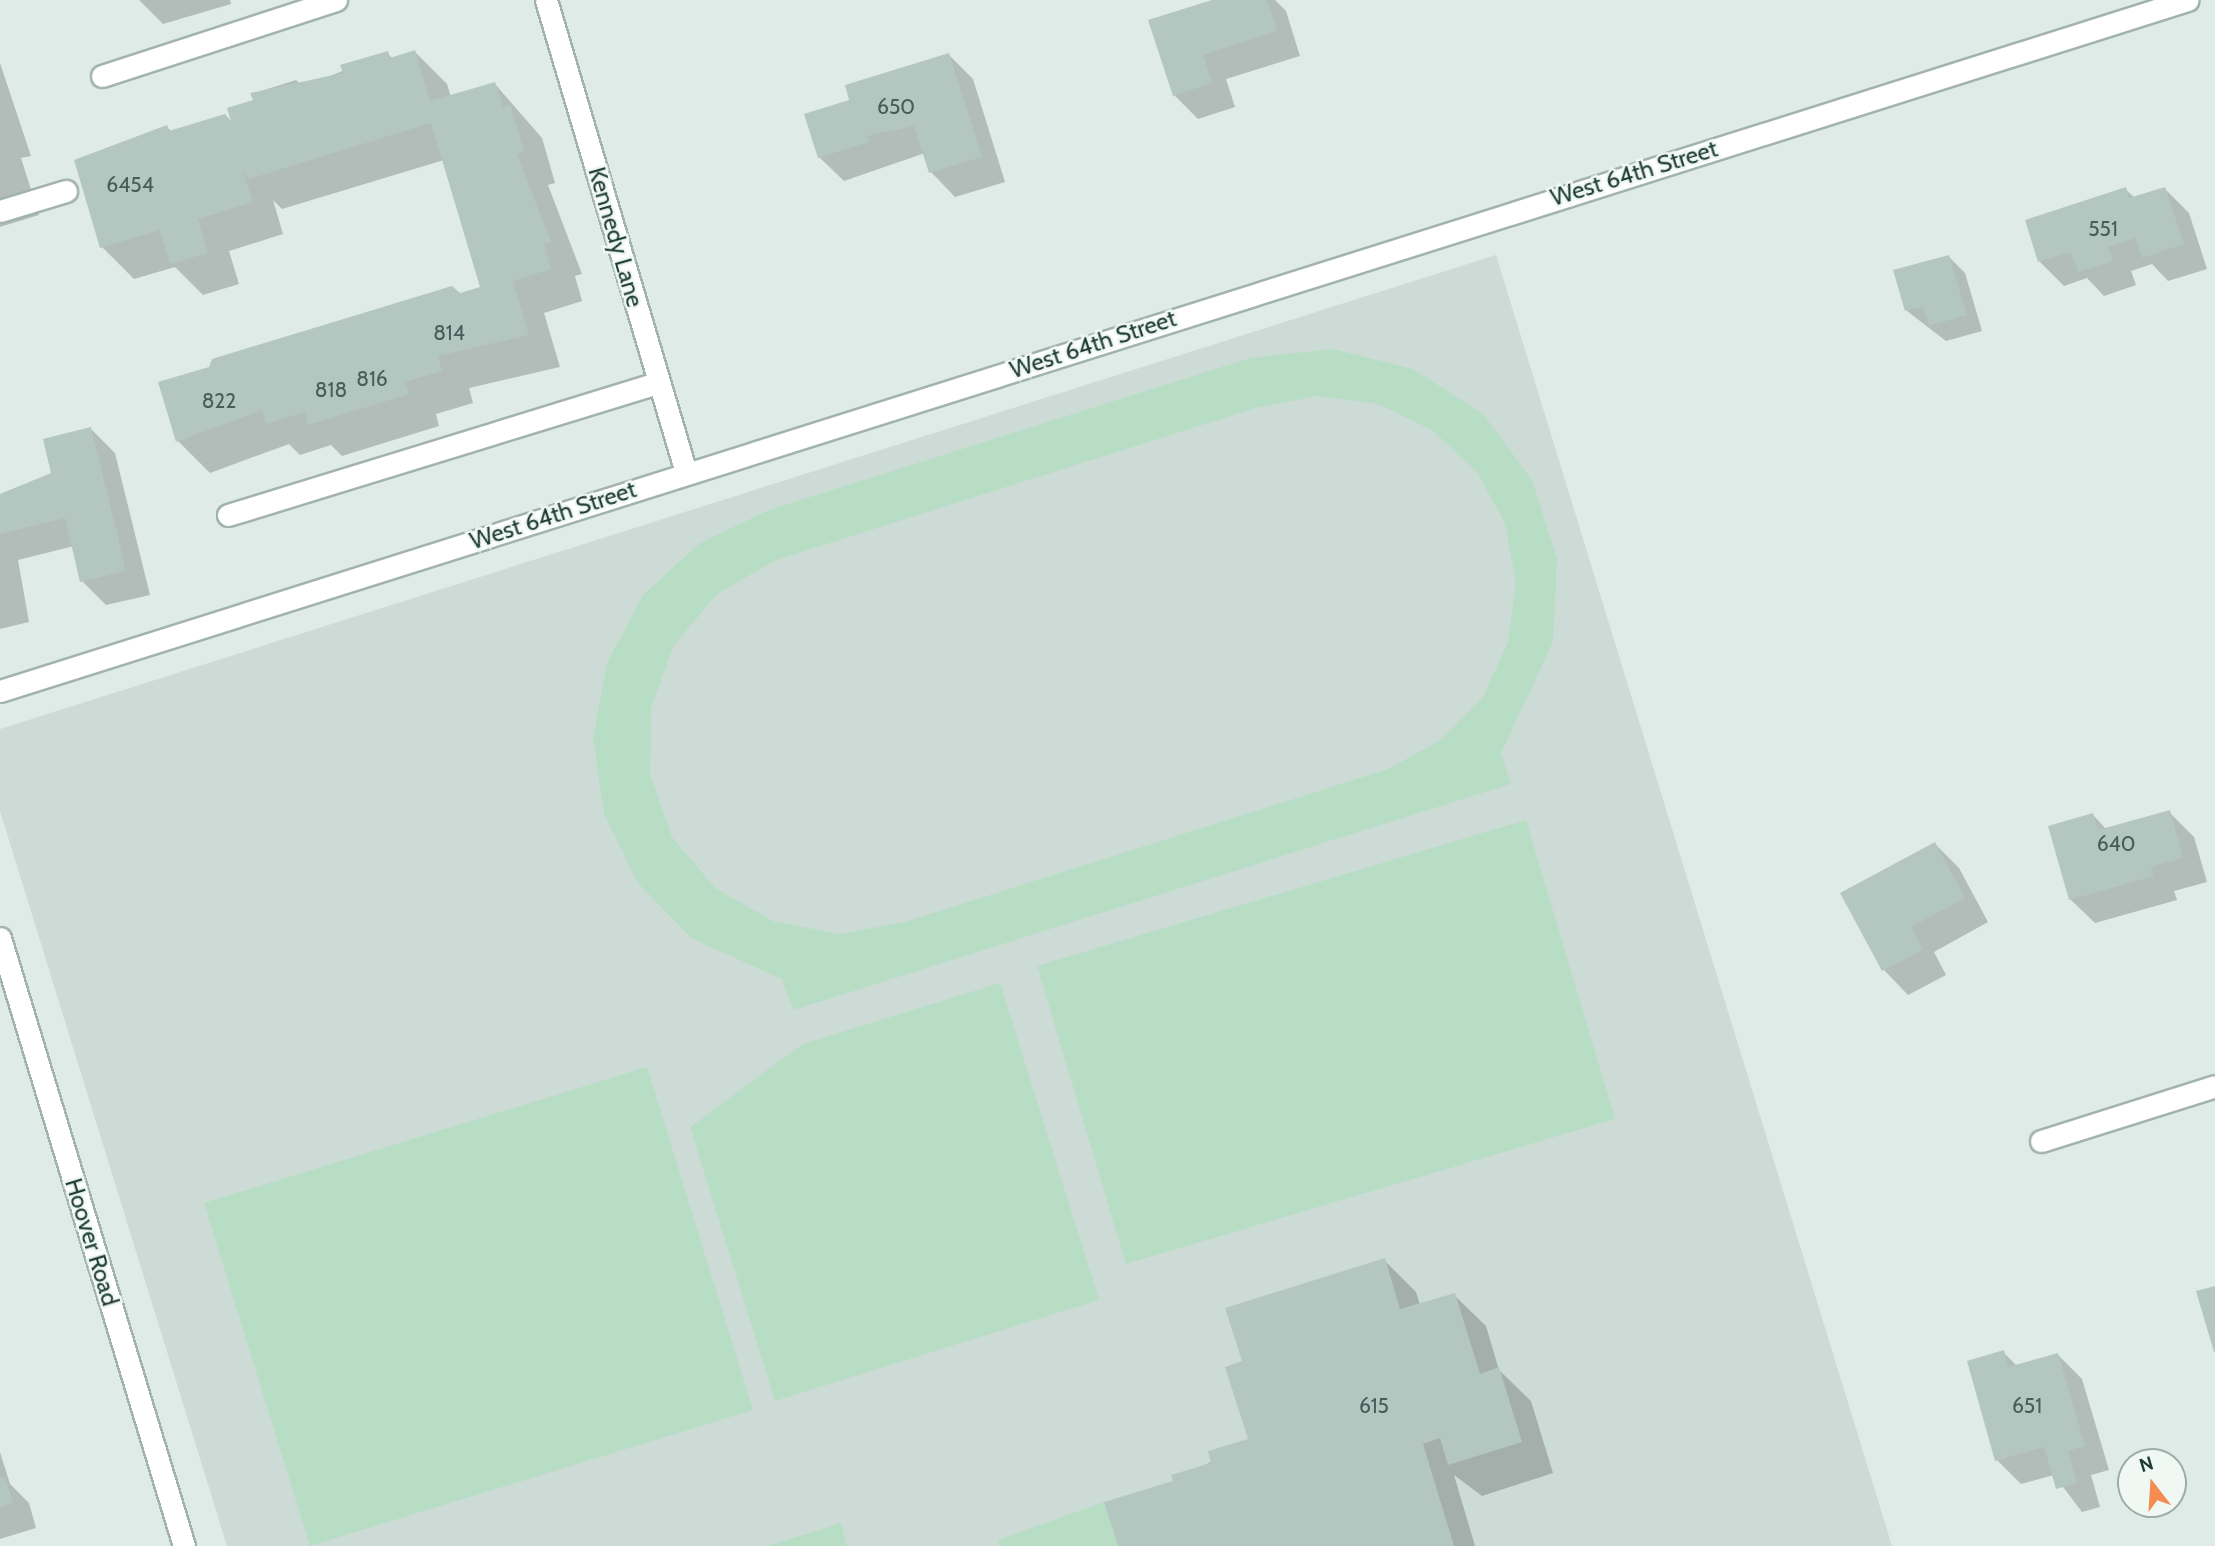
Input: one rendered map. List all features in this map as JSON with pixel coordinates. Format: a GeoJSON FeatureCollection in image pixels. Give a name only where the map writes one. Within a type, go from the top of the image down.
{"type":"FeatureCollection","features":[{"type":"Feature","properties":{"kind":"street"},"geometry":{"type":"LineString","coordinates":[[102,76],[336,0]]}},
{"type":"Feature","properties":{"kind":"street","name":"Kennedy Lane"},"geometry":{"type":"LineString","coordinates":[[546,0],[687,473]]}},
{"type":"Feature","properties":{"kind":"street","name":"West 64th Street"},"geometry":{"type":"LineString","coordinates":[[0,691],[2188,0]]}},
{"type":"Feature","properties":{"kind":"street"},"geometry":{"type":"LineString","coordinates":[[0,211],[66,191]]}},
{"type":"Feature","properties":{"kind":"street"},"geometry":{"type":"LineString","coordinates":[[228,515],[659,382]]}},
{"type":"Feature","properties":{"kind":"street","name":"Hoover Road"},"geometry":{"type":"LineString","coordinates":[[0,939],[184,1546]]}},
{"type":"Feature","properties":{"kind":"street"},"geometry":{"type":"LineString","coordinates":[[2041,1140],[2215,1086]]}},
{"type":"Feature","properties":{"kind":"shaded area"},"geometry":{"type":"Polygon","coordinates":[[[1496,255],[1892,1546],[227,1546],[0,811],[0,729],[1496,255]]]}},
{"type":"Feature","properties":{"kind":"green space"},"geometry":{"type":"Polygon","coordinates":[[[1333,349],[1413,369],[1483,414],[1532,480],[1557,559],[1553,642],[1501,753],[1511,784],[793,1010],[782,979],[691,938],[638,883],[604,814],[593,738],[607,663],[643,595],[700,543],[769,510],[1250,358],[1333,349]],[[1318,396],[1259,407],[776,560],[717,594],[674,645],[651,707],[650,774],[672,837],[715,888],[773,921],[839,934],[905,922],[1388,769],[1441,740],[1483,697],[1508,642],[1516,583],[1505,523],[1476,471],[1432,430],[1378,404],[1318,396]]]}},
{"type":"Feature","properties":{"kind":"green space"},"geometry":{"type":"Polygon","coordinates":[[[1526,820],[1615,1119],[1126,1264],[1037,966],[1526,820]]]}},
{"type":"Feature","properties":{"kind":"green space"},"geometry":{"type":"Polygon","coordinates":[[[1000,983],[1099,1300],[775,1401],[690,1127],[803,1044],[1000,983]]]}},
{"type":"Feature","properties":{"kind":"green space"},"geometry":{"type":"Polygon","coordinates":[[[647,1067],[753,1410],[310,1546],[204,1203],[647,1067]]]}},
{"type":"Feature","properties":{"kind":"green space"},"geometry":{"type":"Polygon","coordinates":[[[1104,1502],[1118,1546],[1000,1546],[998,1540],[1104,1502]]]}},
{"type":"Feature","properties":{"kind":"green space"},"geometry":{"type":"Polygon","coordinates":[[[841,1523],[847,1546],[768,1546],[841,1523]]]}},
{"type":"Feature","properties":{"kind":"building"},"geometry":{"type":"Polygon","coordinates":[[[1212,0],[1267,0],[1277,31],[1203,55],[1212,83],[1173,96],[1148,20],[1212,0]]]}},
{"type":"Feature","properties":{"kind":"building"},"geometry":{"type":"Polygon","coordinates":[[[415,50],[430,101],[495,82],[503,107],[510,104],[524,151],[517,154],[551,242],[544,244],[551,269],[513,281],[529,335],[438,356],[442,371],[405,382],[409,394],[308,425],[305,412],[266,424],[262,410],[176,442],[158,382],[209,367],[212,359],[452,286],[460,293],[480,287],[431,123],[249,179],[243,171],[253,202],[198,219],[208,253],[170,264],[160,230],[100,248],[74,160],[167,125],[169,131],[225,114],[231,121],[227,108],[253,100],[250,93],[343,73],[340,65],[388,51],[390,58],[415,50]]]}},
{"type":"Feature","properties":{"kind":"building"},"geometry":{"type":"Polygon","coordinates":[[[949,53],[982,157],[929,173],[914,126],[867,136],[869,142],[818,158],[804,114],[849,100],[845,85],[949,53]]]}},
{"type":"Feature","properties":{"kind":"building"},"geometry":{"type":"Polygon","coordinates":[[[2126,187],[2129,198],[2165,187],[2184,244],[2142,258],[2136,238],[2108,247],[2113,261],[2078,272],[2071,252],[2038,262],[2025,220],[2126,187]]]}},
{"type":"Feature","properties":{"kind":"building"},"geometry":{"type":"Polygon","coordinates":[[[1949,255],[1967,315],[1929,326],[1923,307],[1905,311],[1893,270],[1949,255]]]}},
{"type":"Feature","properties":{"kind":"building"},"geometry":{"type":"Polygon","coordinates":[[[91,427],[126,571],[80,582],[65,518],[0,534],[0,494],[51,473],[43,439],[91,427]]]}},
{"type":"Feature","properties":{"kind":"building"},"geometry":{"type":"Polygon","coordinates":[[[2170,810],[2183,858],[2151,867],[2154,876],[2069,900],[2048,826],[2093,813],[2098,830],[2170,810]]]}},
{"type":"Feature","properties":{"kind":"building"},"geometry":{"type":"Polygon","coordinates":[[[1935,842],[1965,898],[1911,927],[1923,950],[1882,971],[1840,893],[1935,842]]]}},
{"type":"Feature","properties":{"kind":"building"},"geometry":{"type":"Polygon","coordinates":[[[1385,1258],[1400,1309],[1455,1293],[1480,1374],[1499,1367],[1522,1442],[1448,1465],[1440,1438],[1423,1444],[1454,1546],[1118,1546],[1104,1502],[1173,1481],[1171,1475],[1211,1463],[1208,1451],[1248,1439],[1225,1367],[1242,1361],[1225,1308],[1385,1258]]]}},
{"type":"Feature","properties":{"kind":"building"},"geometry":{"type":"Polygon","coordinates":[[[2215,1286],[2215,1352],[2214,1352],[2196,1291],[2215,1286]]]}},
{"type":"Feature","properties":{"kind":"building"},"geometry":{"type":"Polygon","coordinates":[[[2004,1350],[2008,1367],[2058,1353],[2085,1446],[2068,1451],[2077,1483],[2056,1489],[2044,1447],[1995,1461],[1967,1361],[2004,1350]]]}},
{"type":"Feature","properties":{"kind":"building"},"geometry":{"type":"Polygon","coordinates":[[[5,1477],[13,1503],[0,1507],[0,1478],[5,1477]]]}}]}
